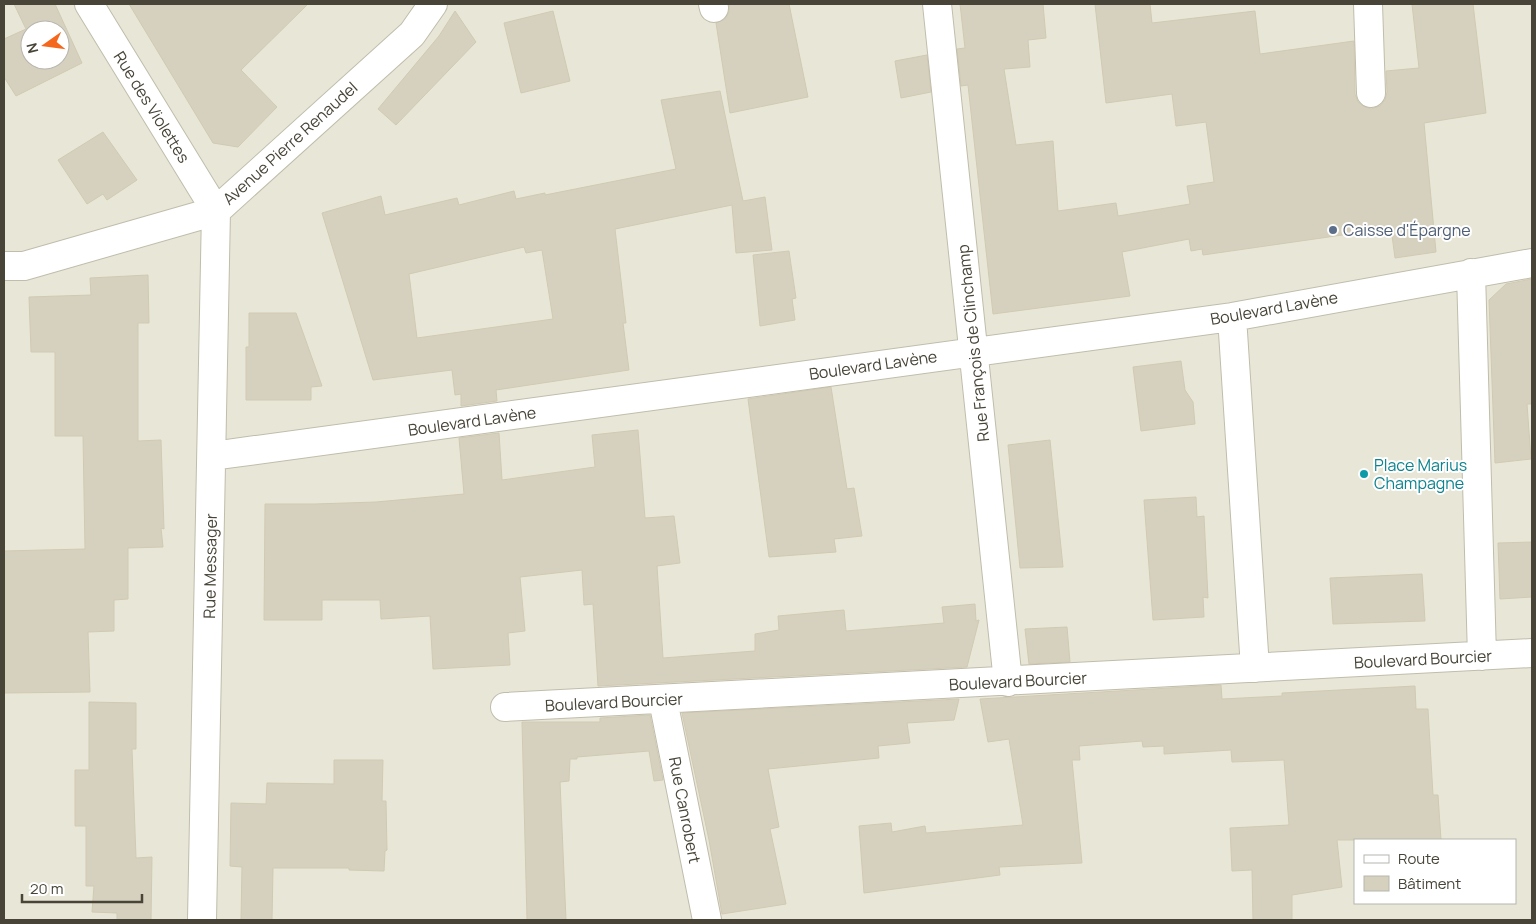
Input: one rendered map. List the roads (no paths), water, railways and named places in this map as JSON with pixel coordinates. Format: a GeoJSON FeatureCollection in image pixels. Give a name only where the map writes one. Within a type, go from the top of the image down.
{"type":"FeatureCollection","features":[{"type":"Feature","properties":{"kind":"street","name":"Rue des Violettes"},"geometry":{"type":"LineString","coordinates":[[88,4],[216,211]]}},
{"type":"Feature","properties":{"kind":"street","name":"Avenue Pierre Renaudel"},"geometry":{"type":"LineString","coordinates":[[4,266],[24,266],[216,211],[412,34],[433,4]]}},
{"type":"Feature","properties":{"kind":"street","name":"Rue François de Clinchamp"},"geometry":{"type":"LineString","coordinates":[[937,4],[1008,682]]}},
{"type":"Feature","properties":{"kind":"street"},"geometry":{"type":"LineString","coordinates":[[1368,4],[1371,93]]}},
{"type":"Feature","properties":{"kind":"street","name":"Rue Messager"},"geometry":{"type":"LineString","coordinates":[[202,920],[216,211]]}},
{"type":"Feature","properties":{"kind":"street","name":"Boulevard Lavène"},"geometry":{"type":"LineString","coordinates":[[212,456],[1232,317],[1532,263]]}},
{"type":"Feature","properties":{"kind":"street"},"geometry":{"type":"LineString","coordinates":[[1471,273],[1482,656]]}},
{"type":"Feature","properties":{"kind":"street"},"geometry":{"type":"LineString","coordinates":[[1232,317],[1255,668]]}},
{"type":"Feature","properties":{"kind":"street","name":"Boulevard Bourcier"},"geometry":{"type":"LineString","coordinates":[[505,707],[1532,653]]}},
{"type":"Feature","properties":{"kind":"street","name":"Rue Canrobert"},"geometry":{"type":"LineString","coordinates":[[663,700],[707,920]]}},
{"type":"Feature","properties":{"kind":"place","name":"Caisse d'Épargne"},"geometry":{"type":"Point","coordinates":[1333,230]}},
{"type":"Feature","properties":{"kind":"place","name":"Place Marius Champagne"},"geometry":{"type":"Point","coordinates":[1364,474]}}]}
